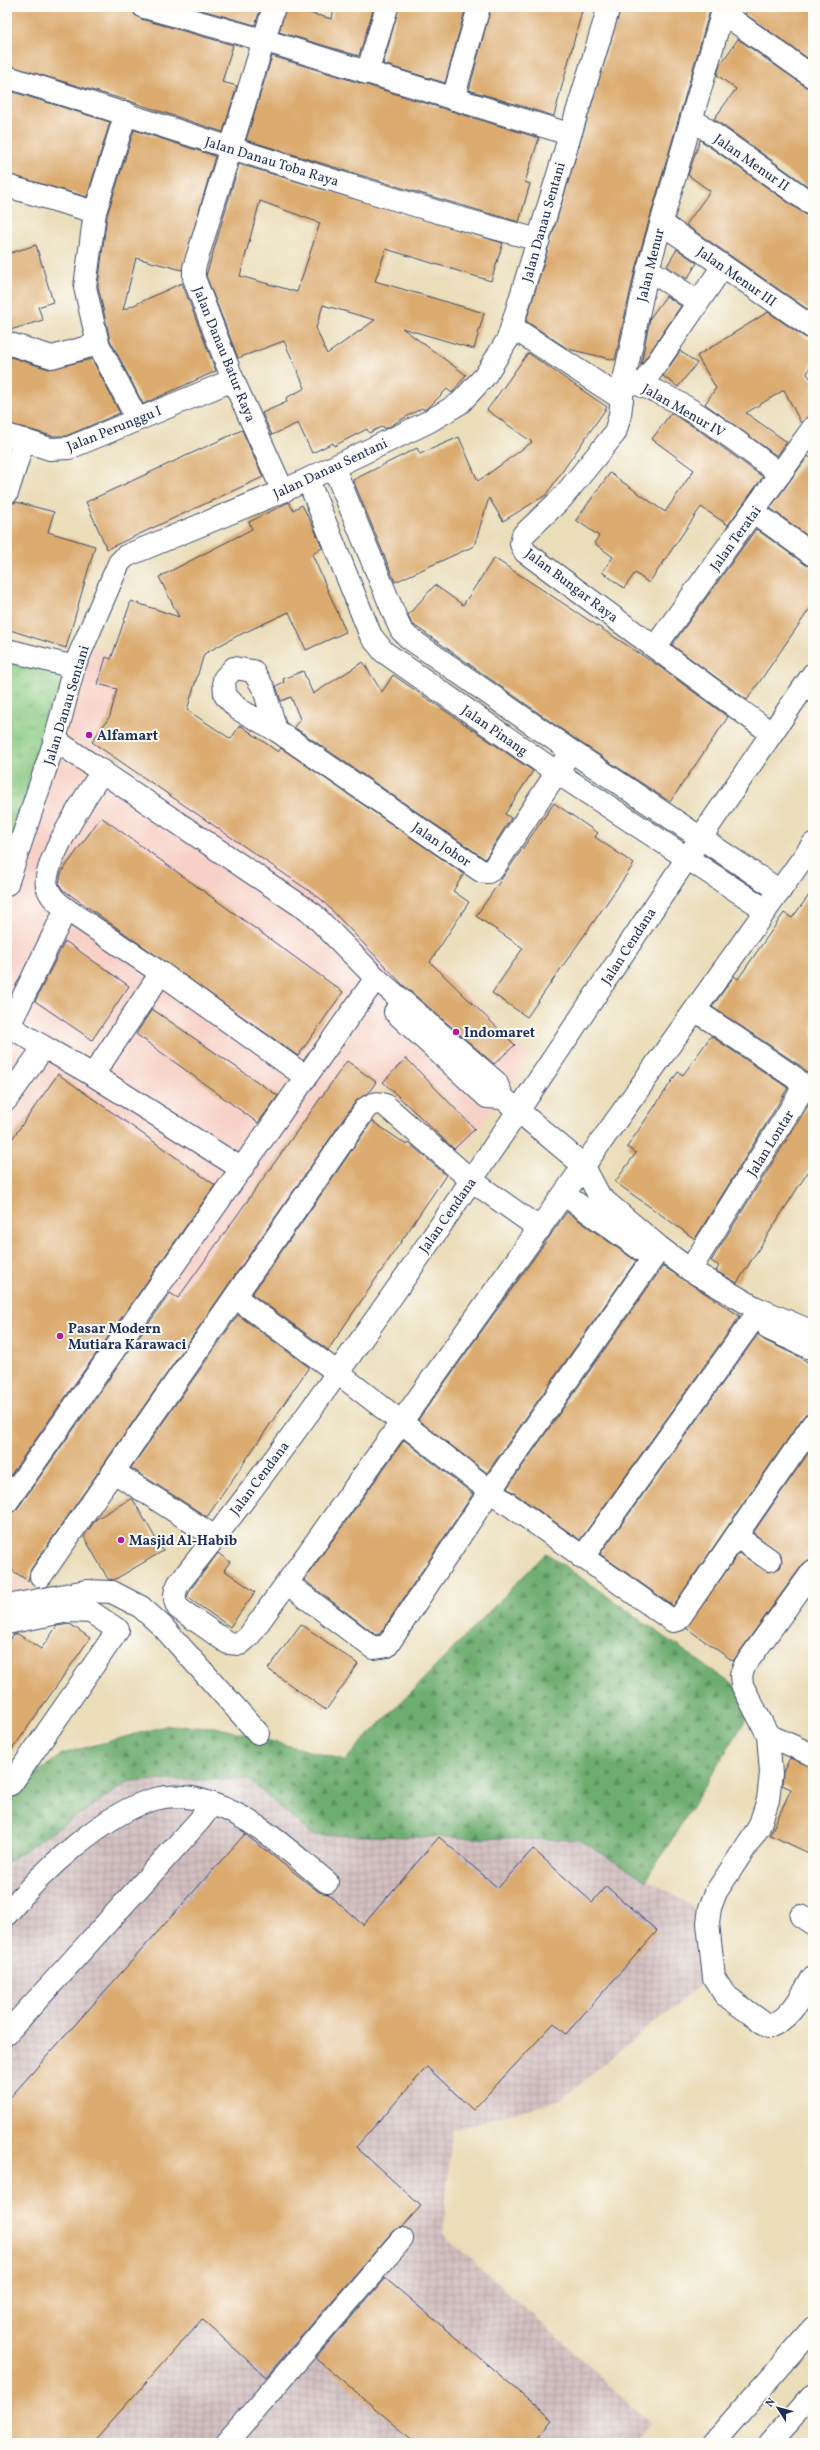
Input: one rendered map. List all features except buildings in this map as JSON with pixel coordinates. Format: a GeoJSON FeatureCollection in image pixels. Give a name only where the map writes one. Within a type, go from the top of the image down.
{"type":"FeatureCollection","features":[{"type":"Feature","properties":{"kind":"main road","name":"Jalan Danau Batur Raya"},"geometry":{"type":"LineString","coordinates":[[274,7],[232,149],[194,268],[194,278],[233,380],[283,491]]}},
{"type":"Feature","properties":{"kind":"main road"},"geometry":{"type":"LineString","coordinates":[[367,74],[387,7]]}},
{"type":"Feature","properties":{"kind":"main road"},"geometry":{"type":"LineString","coordinates":[[453,99],[479,7]]}},
{"type":"Feature","properties":{"kind":"main road","name":"Jalan Danau Sentani"},"geometry":{"type":"LineString","coordinates":[[7,884],[54,746],[74,667],[114,571],[122,559],[308,480],[428,422],[460,402],[485,376],[508,339],[539,240],[569,134],[609,7]]}},
{"type":"Feature","properties":{"kind":"main road"},"geometry":{"type":"LineString","coordinates":[[152,8],[263,40],[367,74],[569,134]]}},
{"type":"Feature","properties":{"kind":"main road"},"geometry":{"type":"LineString","coordinates":[[724,10],[813,77]]}},
{"type":"Feature","properties":{"kind":"main road","name":"Jalan Menur"},"geometry":{"type":"LineString","coordinates":[[630,388],[648,270],[724,10]]}},
{"type":"Feature","properties":{"kind":"main road","name":"Jalan Danau Toba Raya"},"geometry":{"type":"LineString","coordinates":[[7,77],[126,113],[232,149],[539,240]]}},
{"type":"Feature","properties":{"kind":"main road"},"geometry":{"type":"LineString","coordinates":[[126,113],[95,212],[85,287],[98,344],[137,418]]}},
{"type":"Feature","properties":{"kind":"main road","name":"Jalan Menur II"},"geometry":{"type":"LineString","coordinates":[[692,119],[813,204]]}},
{"type":"Feature","properties":{"kind":"main road"},"geometry":{"type":"LineString","coordinates":[[7,186],[95,212]]}},
{"type":"Feature","properties":{"kind":"main road","name":"Jalan Menur III"},"geometry":{"type":"LineString","coordinates":[[661,223],[813,328]]}},
{"type":"Feature","properties":{"kind":"main road"},"geometry":{"type":"LineString","coordinates":[[512,327],[630,388],[698,302],[723,266]]}},
{"type":"Feature","properties":{"kind":"main road"},"geometry":{"type":"LineString","coordinates":[[648,270],[698,302]]}},
{"type":"Feature","properties":{"kind":"main road"},"geometry":{"type":"LineString","coordinates":[[7,343],[52,357],[98,344]]}},
{"type":"Feature","properties":{"kind":"main road","name":"Jalan Perunggu I"},"geometry":{"type":"LineString","coordinates":[[7,493],[15,438],[50,449],[60,450],[233,380]]}},
{"type":"Feature","properties":{"kind":"main road","name":"Jalan Menur IV"},"geometry":{"type":"LineString","coordinates":[[630,388],[711,422],[780,474]]}},
{"type":"Feature","properties":{"kind":"main road","name":"Jalan Bungar Raya"},"geometry":{"type":"LineString","coordinates":[[630,388],[615,433],[562,498],[523,535],[521,544],[525,552],[772,733]]}},
{"type":"Feature","properties":{"kind":"main road","name":"Jalan Teratai"},"geometry":{"type":"LineString","coordinates":[[655,647],[754,512],[813,428]]}},
{"type":"Feature","properties":{"kind":"main road","name":"Jalan Pinang"},"geometry":{"type":"LineString","coordinates":[[334,468],[401,630],[409,638],[571,751],[780,891]]}},
{"type":"Feature","properties":{"kind":"main road","name":"Jalan Pinang"},"geometry":{"type":"LineString","coordinates":[[308,480],[371,636],[384,652],[556,772],[766,910]]}},
{"type":"Feature","properties":{"kind":"main road"},"geometry":{"type":"LineString","coordinates":[[754,512],[813,556]]}},
{"type":"Feature","properties":{"kind":"main road"},"geometry":{"type":"LineString","coordinates":[[7,650],[74,667]]}},
{"type":"Feature","properties":{"kind":"main road","name":"Jalan Cendana"},"geometry":{"type":"LineString","coordinates":[[813,674],[511,1105],[471,1180],[338,1373],[215,1537],[179,1582],[175,1590],[174,1601],[178,1608],[228,1643],[240,1644],[249,1636],[402,1424],[565,1195],[583,1165],[813,844]]}},
{"type":"Feature","properties":{"kind":"main road","name":"Jalan Johor"},"geometry":{"type":"LineString","coordinates":[[276,730],[481,871],[488,872],[493,869],[571,751]]}},
{"type":"Feature","properties":{"kind":"main road"},"geometry":{"type":"LineString","coordinates":[[54,746],[231,866],[308,925],[373,982],[472,1084],[487,1097],[511,1105],[583,1165],[600,1197],[659,1247],[690,1270],[754,1307],[813,1332]]}},
{"type":"Feature","properties":{"kind":"main road"},"geometry":{"type":"LineString","coordinates":[[100,776],[51,860],[46,885],[52,898],[161,973],[306,1077]]}},
{"type":"Feature","properties":{"kind":"main road"},"geometry":{"type":"LineString","coordinates":[[621,814],[635,794]]}},
{"type":"Feature","properties":{"kind":"main road"},"geometry":{"type":"LineString","coordinates":[[66,909],[8,1025],[93,1075],[242,1169]]}},
{"type":"Feature","properties":{"kind":"main road"},"geometry":{"type":"LineString","coordinates":[[93,1075],[161,973]]}},
{"type":"Feature","properties":{"kind":"main road"},"geometry":{"type":"LineString","coordinates":[[7,1502],[373,982]]}},
{"type":"Feature","properties":{"kind":"main road","name":"Jalan Lontar"},"geometry":{"type":"LineString","coordinates":[[690,1270],[798,1097],[802,1087],[800,1082],[794,1077],[695,1010]]}},
{"type":"Feature","properties":{"kind":"main road"},"geometry":{"type":"LineString","coordinates":[[7,1099],[44,1047]]}},
{"type":"Feature","properties":{"kind":"main road"},"geometry":{"type":"LineString","coordinates":[[41,1576],[366,1108],[377,1103],[385,1105],[471,1180],[540,1229]]}},
{"type":"Feature","properties":{"kind":"main road"},"geometry":{"type":"LineString","coordinates":[[565,1195],[653,1258],[752,1321],[813,1349]]}},
{"type":"Feature","properties":{"kind":"main road"},"geometry":{"type":"LineString","coordinates":[[288,1584],[373,1648],[387,1646],[490,1491],[653,1258]]}},
{"type":"Feature","properties":{"kind":"main road"},"geometry":{"type":"LineString","coordinates":[[235,1297],[338,1373],[490,1491],[670,1620],[676,1622],[813,1424]]}},
{"type":"Feature","properties":{"kind":"main road"},"geometry":{"type":"LineString","coordinates":[[582,1558],[752,1321]]}},
{"type":"Feature","properties":{"kind":"main road"},"geometry":{"type":"LineString","coordinates":[[114,1472],[215,1537]]}},
{"type":"Feature","properties":{"kind":"main road"},"geometry":{"type":"LineString","coordinates":[[736,1536],[770,1560]]}},
{"type":"Feature","properties":{"kind":"main road"},"geometry":{"type":"LineString","coordinates":[[810,1582],[745,1665],[741,1675],[742,1685],[768,1735],[771,1773],[768,1800],[759,1827],[716,1892],[710,1908],[708,1923],[714,1978],[725,1995],[740,2008],[770,2027],[782,2022],[792,2011],[813,1977]]}},
{"type":"Feature","properties":{"kind":"main road"},"geometry":{"type":"LineString","coordinates":[[7,1606],[86,1591],[112,1592],[141,1607],[163,1627],[258,1733]]}},
{"type":"Feature","properties":{"kind":"main road"},"geometry":{"type":"LineString","coordinates":[[7,1623],[69,1611],[91,1612],[118,1630],[11,1784],[7,1785]]}},
{"type":"Feature","properties":{"kind":"main road"},"geometry":{"type":"LineString","coordinates":[[768,1735],[813,1755]]}},
{"type":"Feature","properties":{"kind":"main road"},"geometry":{"type":"LineString","coordinates":[[7,1914],[21,1897],[86,1837],[127,1811],[155,1799],[182,1797],[199,1798],[231,1810],[248,1820],[327,1882]]}},
{"type":"Feature","properties":{"kind":"main road"},"geometry":{"type":"LineString","coordinates":[[7,2033],[199,1821],[212,1804]]}},
{"type":"Feature","properties":{"kind":"main road"},"geometry":{"type":"LineString","coordinates":[[226,2443],[402,2239]]}},
{"type":"Feature","properties":{"kind":"main road"},"geometry":{"type":"LineString","coordinates":[[713,2443],[813,2329]]}},
{"type":"Feature","properties":{"kind":"main road"},"geometry":{"type":"LineString","coordinates":[[770,2443],[813,2395]]}},
{"type":"Feature","properties":{"kind":"shaded area"},"geometry":{"type":"Polygon","coordinates":[[[91,646],[151,666],[136,723],[334,865],[530,1056],[460,1155],[381,1082],[212,1319],[169,1290],[7,1519],[7,877],[91,646]]]}},
{"type":"Feature","properties":{"kind":"shaded area"},"geometry":{"type":"Polygon","coordinates":[[[7,1572],[33,1588],[7,1597],[7,1572]]]}},
{"type":"Feature","properties":{"kind":"shaded area"},"geometry":{"type":"Polygon","coordinates":[[[248,1779],[312,1835],[580,1840],[693,1906],[705,1981],[561,2100],[452,2130],[443,2234],[651,2423],[634,2443],[7,2443],[7,1862],[130,1781],[248,1779]]]}},
{"type":"Feature","properties":{"kind":"green space"},"geometry":{"type":"Polygon","coordinates":[[[7,646],[83,666],[7,874],[7,646]]]}},
{"type":"Feature","properties":{"kind":"green space"},"geometry":{"type":"Polygon","coordinates":[[[546,1553],[757,1702],[646,1881],[580,1840],[312,1835],[248,1779],[130,1781],[7,1862],[7,1795],[62,1754],[169,1725],[215,1727],[345,1760],[546,1553]]]}},
{"type":"Feature","properties":{"kind":"place","name":"Alfamart"},"geometry":{"type":"Point","coordinates":[89,735]}},
{"type":"Feature","properties":{"kind":"place","name":"Indomaret"},"geometry":{"type":"Point","coordinates":[456,1032]}},
{"type":"Feature","properties":{"kind":"place","name":"Pasar Modern Mutiara Karawaci"},"geometry":{"type":"Point","coordinates":[60,1336]}},
{"type":"Feature","properties":{"kind":"place","name":"Masjid Al-Habib"},"geometry":{"type":"Point","coordinates":[121,1540]}}]}
